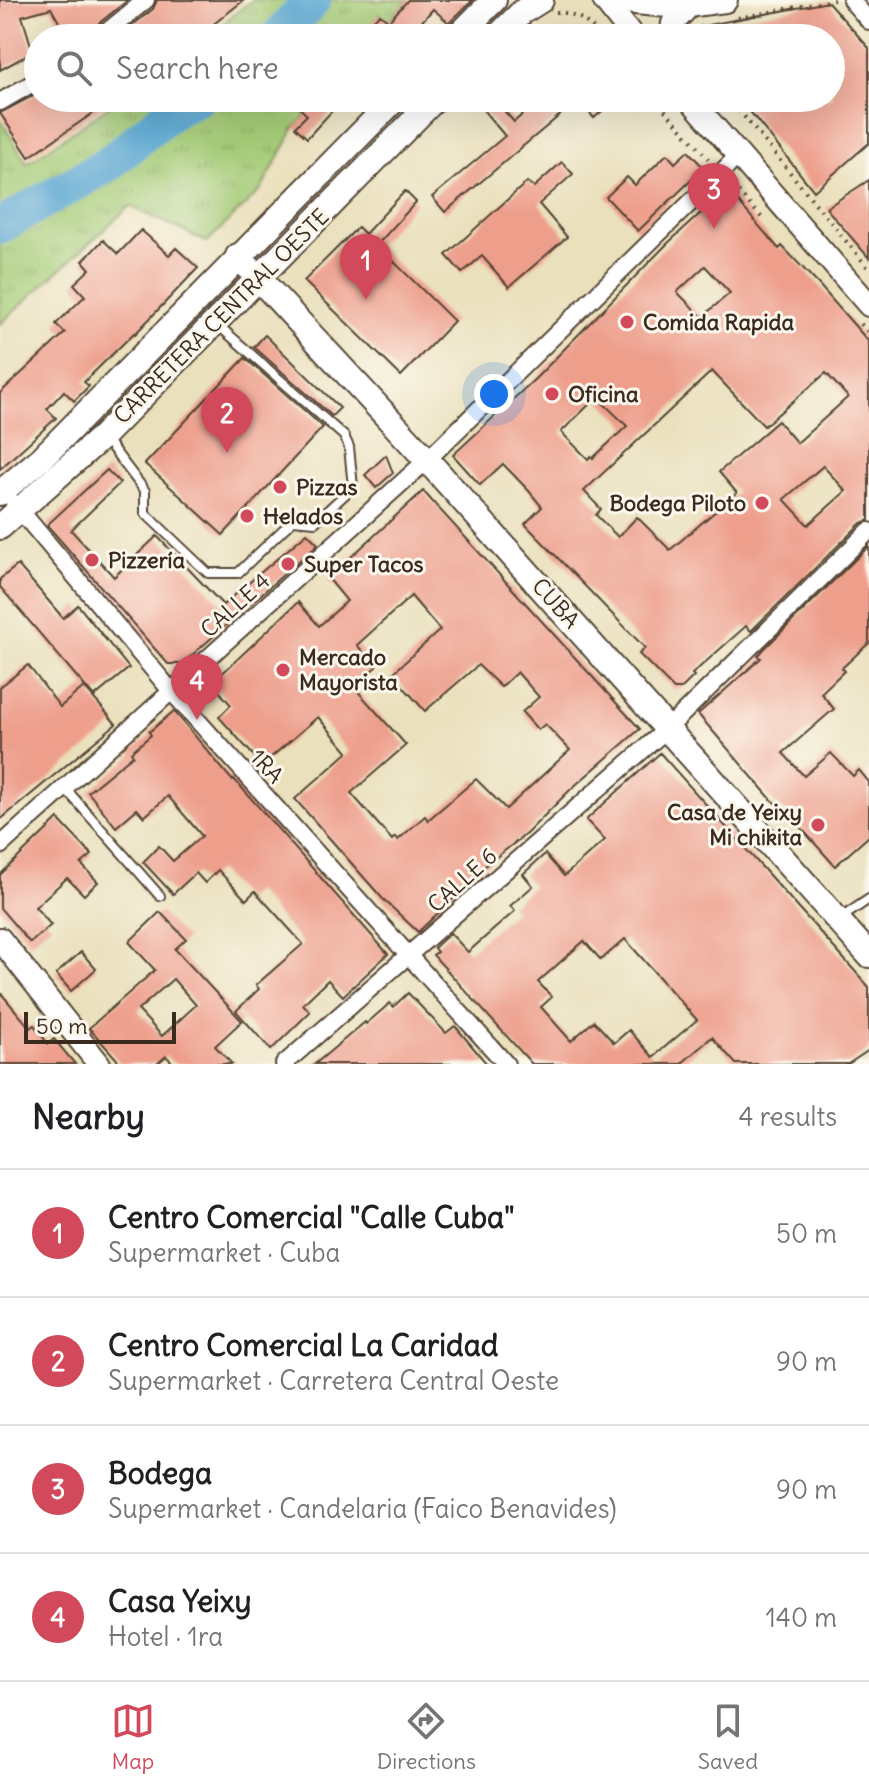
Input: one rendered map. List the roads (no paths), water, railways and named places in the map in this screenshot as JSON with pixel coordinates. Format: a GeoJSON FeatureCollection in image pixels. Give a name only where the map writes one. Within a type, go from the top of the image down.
{"type":"FeatureCollection","features":[{"type":"Feature","properties":{"kind":"main road"},"geometry":{"type":"LineString","coordinates":[[470,24],[494,0]]}},
{"type":"Feature","properties":{"kind":"main road"},"geometry":{"type":"LineString","coordinates":[[604,0],[623,24]]}},
{"type":"Feature","properties":{"kind":"main road"},"geometry":{"type":"LineString","coordinates":[[613,0],[730,9]]}},
{"type":"Feature","properties":{"kind":"main road"},"geometry":{"type":"LineString","coordinates":[[673,24],[679,3]]}},
{"type":"Feature","properties":{"kind":"main road"},"geometry":{"type":"LineString","coordinates":[[510,24],[522,12],[543,8]]}},
{"type":"Feature","properties":{"kind":"main road","name":"CARRETERA CENTRAL OESTE"},"geometry":{"type":"LineString","coordinates":[[1,492],[42,458],[382,112]]}},
{"type":"Feature","properties":{"kind":"main road","name":"CARRETERA CENTRAL OESTE"},"geometry":{"type":"LineString","coordinates":[[0,527],[103,436],[422,112]]}},
{"type":"Feature","properties":{"kind":"main road"},"geometry":{"type":"LineString","coordinates":[[701,112],[869,305]]}},
{"type":"Feature","properties":{"kind":"main road","name":"CUBA"},"geometry":{"type":"LineString","coordinates":[[238,256],[427,460],[869,955]]}},
{"type":"Feature","properties":{"kind":"main road"},"geometry":{"type":"LineString","coordinates":[[235,303],[258,299],[286,305]]}},
{"type":"Feature","properties":{"kind":"main road"},"geometry":{"type":"LineString","coordinates":[[0,939],[99,1064]]}},
{"type":"Feature","properties":{"kind":"street"},"geometry":{"type":"LineString","coordinates":[[116,24],[146,0]]}},
{"type":"Feature","properties":{"kind":"street"},"geometry":{"type":"LineString","coordinates":[[851,0],[869,21]]}},
{"type":"Feature","properties":{"kind":"street"},"geometry":{"type":"LineString","coordinates":[[0,102],[24,88]]}},
{"type":"Feature","properties":{"kind":"street","name":"CALLE 4"},"geometry":{"type":"LineString","coordinates":[[0,846],[427,460],[738,156]]}},
{"type":"Feature","properties":{"kind":"street","name":"1RA"},"geometry":{"type":"LineString","coordinates":[[1,492],[21,511],[172,692],[506,1064]]}},
{"type":"Feature","properties":{"kind":"street","name":"CALLE 6"},"geometry":{"type":"LineString","coordinates":[[284,1064],[668,728],[869,531]]}},
{"type":"Feature","properties":{"kind":"lane"},"geometry":{"type":"LineString","coordinates":[[103,436],[145,491],[145,513],[208,573],[238,573],[293,520],[315,522],[353,487],[349,447],[344,436],[215,322]]}},
{"type":"Feature","properties":{"kind":"lane"},"geometry":{"type":"LineString","coordinates":[[65,788],[160,896]]}},
{"type":"Feature","properties":{"kind":"lane"},"geometry":{"type":"LineString","coordinates":[[838,921],[869,899]]}},
{"type":"Feature","properties":{"kind":"waterway"},"geometry":{"type":"LineString","coordinates":[[290,24],[313,0]]}},
{"type":"Feature","properties":{"kind":"waterway"},"geometry":{"type":"LineString","coordinates":[[0,226],[107,165],[171,112]]}},
{"type":"Feature","properties":{"kind":"place","name":"Bodega"},"geometry":{"type":"Point","coordinates":[714,229]}},
{"type":"Feature","properties":{"kind":"place","name":"Centro Comercial \"Calle Cuba\""},"geometry":{"type":"Point","coordinates":[366,300]}},
{"type":"Feature","properties":{"kind":"place","name":"Comida Rapida"},"geometry":{"type":"Point","coordinates":[627,322]}},
{"type":"Feature","properties":{"kind":"place","name":"Oficina"},"geometry":{"type":"Point","coordinates":[552,394]}},
{"type":"Feature","properties":{"kind":"place","name":"Centro Comercial La Caridad"},"geometry":{"type":"Point","coordinates":[227,453]}},
{"type":"Feature","properties":{"kind":"place","name":"Pizzas"},"geometry":{"type":"Point","coordinates":[280,487]}},
{"type":"Feature","properties":{"kind":"place","name":"Bodega Piloto"},"geometry":{"type":"Point","coordinates":[762,503]}},
{"type":"Feature","properties":{"kind":"place","name":"Helados"},"geometry":{"type":"Point","coordinates":[247,516]}},
{"type":"Feature","properties":{"kind":"place","name":"Pizzería"},"geometry":{"type":"Point","coordinates":[92,560]}},
{"type":"Feature","properties":{"kind":"place","name":"Super Tacos"},"geometry":{"type":"Point","coordinates":[288,564]}},
{"type":"Feature","properties":{"kind":"place","name":"Mercado Mayorista"},"geometry":{"type":"Point","coordinates":[283,670]}},
{"type":"Feature","properties":{"kind":"place","name":"Casa Yeixy"},"geometry":{"type":"Point","coordinates":[197,720]}},
{"type":"Feature","properties":{"kind":"place","name":"Casa de Yeixy Mi chikita"},"geometry":{"type":"Point","coordinates":[818,825]}}]}
